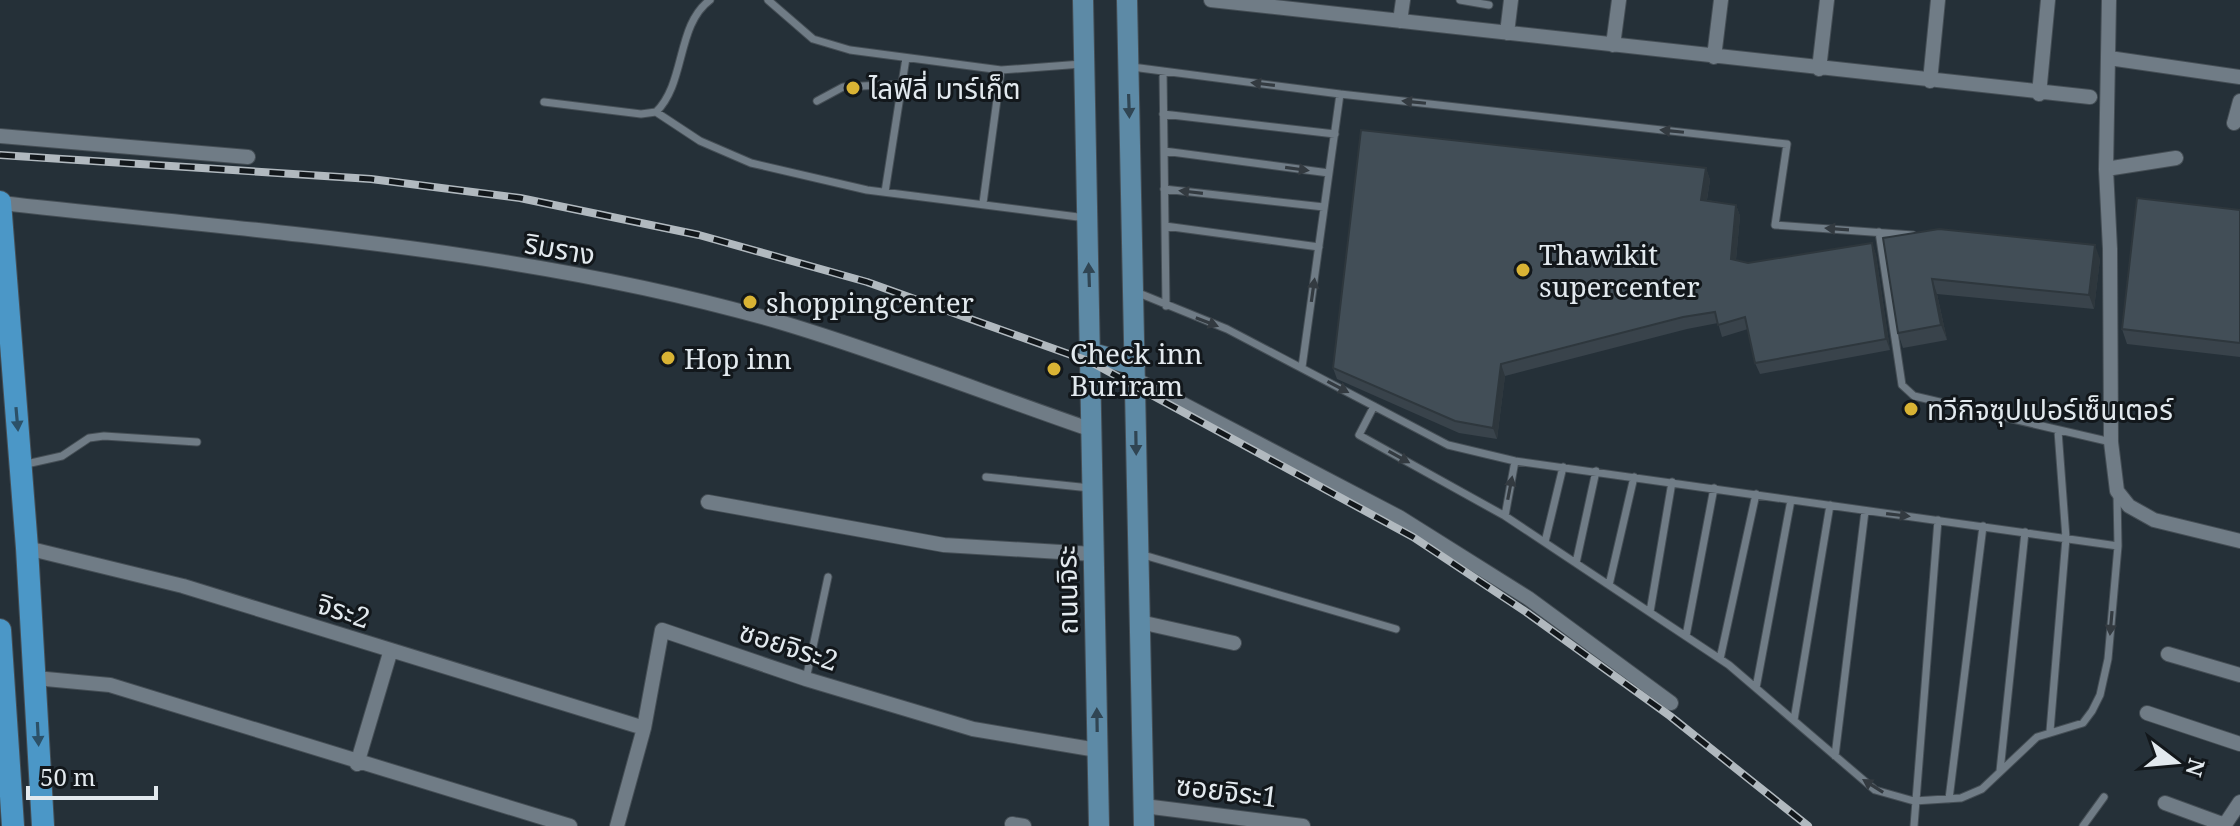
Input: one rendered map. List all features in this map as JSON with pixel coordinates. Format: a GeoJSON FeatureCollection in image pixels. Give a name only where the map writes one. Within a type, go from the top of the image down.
{"type":"FeatureCollection","features":[{"type":"Feature","properties":{"kind":"main road","name":"ถนนจิระ"},"geometry":{"type":"LineString","coordinates":[[1083,0],[1099,826]]}},
{"type":"Feature","properties":{"kind":"main road"},"geometry":{"type":"LineString","coordinates":[[1127,0],[1144,816]]}},
{"type":"Feature","properties":{"kind":"main road"},"geometry":{"type":"LineString","coordinates":[[0,202],[27,548],[42,819],[12,821],[0,630]]}},
{"type":"Feature","properties":{"kind":"main road"},"geometry":{"type":"LineString","coordinates":[[1092,353],[1135,372]]}},
{"type":"Feature","properties":{"kind":"street"},"geometry":{"type":"LineString","coordinates":[[1211,0],[1282,4],[1400,21],[2039,94],[2090,97]]}},
{"type":"Feature","properties":{"kind":"street"},"geometry":{"type":"LineString","coordinates":[[1400,21],[1403,0]]}},
{"type":"Feature","properties":{"kind":"street"},"geometry":{"type":"LineString","coordinates":[[1507,33],[1511,0]]}},
{"type":"Feature","properties":{"kind":"street"},"geometry":{"type":"LineString","coordinates":[[1613,45],[1619,0]]}},
{"type":"Feature","properties":{"kind":"street"},"geometry":{"type":"LineString","coordinates":[[1714,57],[1721,0]]}},
{"type":"Feature","properties":{"kind":"street"},"geometry":{"type":"LineString","coordinates":[[1819,69],[1827,0]]}},
{"type":"Feature","properties":{"kind":"street"},"geometry":{"type":"LineString","coordinates":[[1930,81],[1938,0]]}},
{"type":"Feature","properties":{"kind":"street"},"geometry":{"type":"LineString","coordinates":[[2039,94],[2048,0]]}},
{"type":"Feature","properties":{"kind":"street"},"geometry":{"type":"LineString","coordinates":[[2109,0],[2103,248],[2111,442],[2117,491],[2129,506],[2154,520],[2240,541]]}},
{"type":"Feature","properties":{"kind":"street"},"geometry":{"type":"LineString","coordinates":[[2109,58],[2240,77]]}},
{"type":"Feature","properties":{"kind":"street"},"geometry":{"type":"LineString","coordinates":[[2234,123],[2240,101]]}},
{"type":"Feature","properties":{"kind":"street"},"geometry":{"type":"LineString","coordinates":[[0,136],[248,157]]}},
{"type":"Feature","properties":{"kind":"street"},"geometry":{"type":"LineString","coordinates":[[2106,169],[2176,158]]}},
{"type":"Feature","properties":{"kind":"street","name":"ริมราง"},"geometry":{"type":"LineString","coordinates":[[0,202],[431,251],[617,284],[783,323],[1092,430]]}},
{"type":"Feature","properties":{"kind":"street"},"geometry":{"type":"LineString","coordinates":[[1135,372],[1399,517],[1528,598],[1671,703]]}},
{"type":"Feature","properties":{"kind":"street"},"geometry":{"type":"LineString","coordinates":[[708,502],[944,545],[1093,554]]}},
{"type":"Feature","properties":{"kind":"street","name":"จิระ2"},"geometry":{"type":"LineString","coordinates":[[27,548],[183,586],[390,653],[644,728]]}},
{"type":"Feature","properties":{"kind":"street"},"geometry":{"type":"LineString","coordinates":[[1140,622],[1234,643]]}},
{"type":"Feature","properties":{"kind":"street","name":"ซอยจิระ2"},"geometry":{"type":"LineString","coordinates":[[617,826],[644,728],[662,630],[806,679],[973,729],[1097,750]]}},
{"type":"Feature","properties":{"kind":"street"},"geometry":{"type":"LineString","coordinates":[[357,764],[390,653]]}},
{"type":"Feature","properties":{"kind":"street"},"geometry":{"type":"LineString","coordinates":[[2168,654],[2240,675]]}},
{"type":"Feature","properties":{"kind":"street"},"geometry":{"type":"LineString","coordinates":[[35,678],[110,685],[357,764],[570,826]]}},
{"type":"Feature","properties":{"kind":"street"},"geometry":{"type":"LineString","coordinates":[[2147,713],[2240,744]]}},
{"type":"Feature","properties":{"kind":"street"},"geometry":{"type":"LineString","coordinates":[[2165,803],[2225,825],[2240,802]]}},
{"type":"Feature","properties":{"kind":"street","name":"ซอยจิระ1"},"geometry":{"type":"LineString","coordinates":[[1144,816],[1303,826]]}},
{"type":"Feature","properties":{"kind":"lane"},"geometry":{"type":"LineString","coordinates":[[544,102],[641,114],[656,112],[671,95],[689,33],[710,0]]}},
{"type":"Feature","properties":{"kind":"lane"},"geometry":{"type":"LineString","coordinates":[[768,0],[813,39],[850,50],[1001,70],[1085,64]]}},
{"type":"Feature","properties":{"kind":"lane"},"geometry":{"type":"LineString","coordinates":[[1460,0],[1489,5]]}},
{"type":"Feature","properties":{"kind":"lane"},"geometry":{"type":"LineString","coordinates":[[885,192],[906,58]]}},
{"type":"Feature","properties":{"kind":"lane"},"geometry":{"type":"LineString","coordinates":[[1128,66],[1340,94],[1787,144],[1775,225],[1926,236]]}},
{"type":"Feature","properties":{"kind":"lane"},"geometry":{"type":"LineString","coordinates":[[983,203],[1001,70]]}},
{"type":"Feature","properties":{"kind":"lane"},"geometry":{"type":"LineString","coordinates":[[1163,71],[1166,306]]}},
{"type":"Feature","properties":{"kind":"lane"},"geometry":{"type":"LineString","coordinates":[[817,101],[843,87],[902,84]]}},
{"type":"Feature","properties":{"kind":"lane"},"geometry":{"type":"LineString","coordinates":[[1302,367],[1340,94]]}},
{"type":"Feature","properties":{"kind":"lane"},"geometry":{"type":"LineString","coordinates":[[656,112],[700,141],[751,163],[885,192],[1088,218]]}},
{"type":"Feature","properties":{"kind":"lane"},"geometry":{"type":"LineString","coordinates":[[1163,114],[1335,134]]}},
{"type":"Feature","properties":{"kind":"lane"},"geometry":{"type":"LineString","coordinates":[[1164,151],[1329,173]]}},
{"type":"Feature","properties":{"kind":"lane"},"geometry":{"type":"LineString","coordinates":[[1164,189],[1324,207]]}},
{"type":"Feature","properties":{"kind":"lane"},"geometry":{"type":"LineString","coordinates":[[1165,226],[1319,247]]}},
{"type":"Feature","properties":{"kind":"lane"},"geometry":{"type":"LineString","coordinates":[[1879,232],[1902,385],[1914,396],[2111,442]]}},
{"type":"Feature","properties":{"kind":"lane"},"geometry":{"type":"LineString","coordinates":[[1135,292],[1227,329],[1448,445],[1515,461],[2118,546]]}},
{"type":"Feature","properties":{"kind":"lane"},"geometry":{"type":"LineString","coordinates":[[1374,406],[1359,435],[1505,516],[1545,542],[1720,659],[1875,790],[1914,801],[1961,798],[1982,789],[2037,737],[2083,723],[2100,695],[2108,659],[2118,546],[2117,491]]}},
{"type":"Feature","properties":{"kind":"lane"},"geometry":{"type":"LineString","coordinates":[[2050,731],[2066,538],[2058,431]]}},
{"type":"Feature","properties":{"kind":"lane"},"geometry":{"type":"LineString","coordinates":[[21,465],[62,456],[89,438],[104,436],[197,442]]}},
{"type":"Feature","properties":{"kind":"lane"},"geometry":{"type":"LineString","coordinates":[[1505,516],[1515,461]]}},
{"type":"Feature","properties":{"kind":"lane"},"geometry":{"type":"LineString","coordinates":[[1545,542],[1563,467]]}},
{"type":"Feature","properties":{"kind":"lane"},"geometry":{"type":"LineString","coordinates":[[1576,563],[1596,471]]}},
{"type":"Feature","properties":{"kind":"lane"},"geometry":{"type":"LineString","coordinates":[[986,477],[1093,488]]}},
{"type":"Feature","properties":{"kind":"lane"},"geometry":{"type":"LineString","coordinates":[[1609,585],[1634,477]]}},
{"type":"Feature","properties":{"kind":"lane"},"geometry":{"type":"LineString","coordinates":[[1650,612],[1672,482]]}},
{"type":"Feature","properties":{"kind":"lane"},"geometry":{"type":"LineString","coordinates":[[1686,636],[1714,488]]}},
{"type":"Feature","properties":{"kind":"lane"},"geometry":{"type":"LineString","coordinates":[[1720,659],[1756,494]]}},
{"type":"Feature","properties":{"kind":"lane"},"geometry":{"type":"LineString","coordinates":[[1756,688],[1791,500]]}},
{"type":"Feature","properties":{"kind":"lane"},"geometry":{"type":"LineString","coordinates":[[1794,720],[1830,505]]}},
{"type":"Feature","properties":{"kind":"lane"},"geometry":{"type":"LineString","coordinates":[[1835,756],[1865,511]]}},
{"type":"Feature","properties":{"kind":"lane"},"geometry":{"type":"LineString","coordinates":[[1914,826],[1938,520]]}},
{"type":"Feature","properties":{"kind":"lane"},"geometry":{"type":"LineString","coordinates":[[1949,799],[1983,526]]}},
{"type":"Feature","properties":{"kind":"lane"},"geometry":{"type":"LineString","coordinates":[[2000,771],[2025,532]]}},
{"type":"Feature","properties":{"kind":"lane"},"geometry":{"type":"LineString","coordinates":[[1138,553],[1396,629]]}},
{"type":"Feature","properties":{"kind":"lane"},"geometry":{"type":"LineString","coordinates":[[806,679],[828,577]]}},
{"type":"Feature","properties":{"kind":"lane"},"geometry":{"type":"LineString","coordinates":[[2083,826],[2104,797]]}},
{"type":"Feature","properties":{"kind":"building","name":"Thawikit supercenter"},"geometry":{"type":"Polygon","coordinates":[[[1361,130],[1706,168],[1701,200],[1736,205],[1731,259],[1748,263],[1872,243],[1886,339],[1755,363],[1745,317],[1718,325],[1715,312],[1683,317],[1501,364],[1493,428],[1455,421],[1333,368],[1361,130]]]}},
{"type":"Feature","properties":{"kind":"building"},"geometry":{"type":"Polygon","coordinates":[[[2137,198],[2240,210],[2240,343],[2122,329],[2137,198]]]}},
{"type":"Feature","properties":{"kind":"building"},"geometry":{"type":"Polygon","coordinates":[[[1939,229],[2095,245],[2089,295],[1932,279],[1941,325],[1898,333],[1883,238],[1939,229]]]}},
{"type":"Feature","properties":{"kind":"railway"},"geometry":{"type":"LineString","coordinates":[[0,155],[371,179],[520,198],[699,235],[867,282],[1091,362],[1413,537],[1526,612],[1670,716],[1808,826]]}},
{"type":"Feature","properties":{"kind":"place","name":"ไลฟ์ลี่ มาร์เก็ต"},"geometry":{"type":"Point","coordinates":[853,88]}},
{"type":"Feature","properties":{"kind":"place","name":"Thawikit supercenter"},"geometry":{"type":"Point","coordinates":[1523,270]}},
{"type":"Feature","properties":{"kind":"place","name":"shoppingcenter"},"geometry":{"type":"Point","coordinates":[750,302]}},
{"type":"Feature","properties":{"kind":"place","name":"Hop inn"},"geometry":{"type":"Point","coordinates":[668,358]}},
{"type":"Feature","properties":{"kind":"place","name":"Check inn Buriram"},"geometry":{"type":"Point","coordinates":[1054,369]}},
{"type":"Feature","properties":{"kind":"place","name":"ทวีกิจซุปเปอร์เซ็นเตอร์"},"geometry":{"type":"Point","coordinates":[1911,409]}}]}
